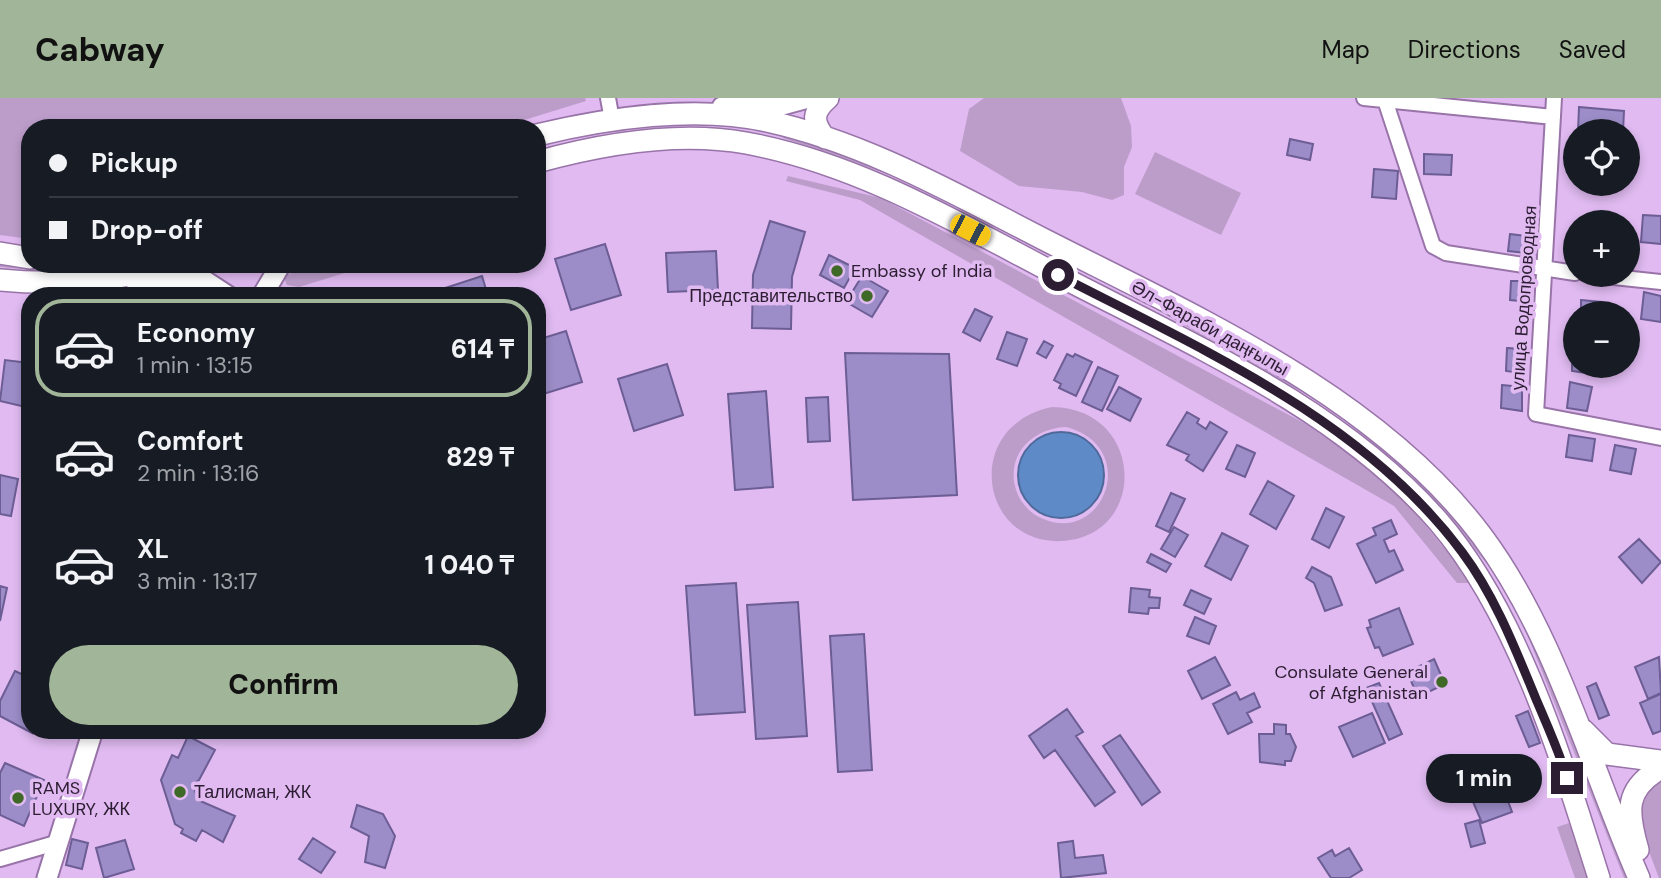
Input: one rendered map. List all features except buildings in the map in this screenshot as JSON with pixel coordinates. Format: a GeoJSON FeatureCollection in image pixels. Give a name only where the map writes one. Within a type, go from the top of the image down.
{"type":"FeatureCollection","features":[{"type":"Feature","properties":{"kind":"main road"},"geometry":{"type":"LineString","coordinates":[[825,138],[816,126],[814,117],[816,110],[828,98]]}},
{"type":"Feature","properties":{"kind":"main road","name":"Әл-Фараби даңғылы"},"geometry":{"type":"LineString","coordinates":[[546,133],[612,120],[738,116],[825,138],[930,181],[1127,282],[1300,377],[1350,410],[1414,461],[1456,503],[1482,536],[1527,611],[1639,878]]}},
{"type":"Feature","properties":{"kind":"main road"},"geometry":{"type":"LineString","coordinates":[[546,160],[593,148],[708,140],[774,149],[847,173],[937,213],[1192,345],[1290,400],[1366,453],[1437,520],[1475,571],[1510,636],[1607,878]]}},
{"type":"Feature","properties":{"kind":"main road"},"geometry":{"type":"LineString","coordinates":[[0,253],[21,256]]}},
{"type":"Feature","properties":{"kind":"main road"},"geometry":{"type":"LineString","coordinates":[[0,280],[47,285],[78,284],[138,273]]}},
{"type":"Feature","properties":{"kind":"main road"},"geometry":{"type":"LineString","coordinates":[[1571,713],[1598,748],[1607,754],[1661,761]]}},
{"type":"Feature","properties":{"kind":"main road"},"geometry":{"type":"LineString","coordinates":[[1648,878],[1633,834],[1630,810],[1638,785],[1661,768]]}},
{"type":"Feature","properties":{"kind":"main road"},"geometry":{"type":"LineString","coordinates":[[1567,776],[1600,878]]}},
{"type":"Feature","properties":{"kind":"street"},"geometry":{"type":"LineString","coordinates":[[608,98],[612,120],[687,107],[771,106],[808,98]]}},
{"type":"Feature","properties":{"kind":"street"},"geometry":{"type":"LineString","coordinates":[[1364,98],[1553,117]]}},
{"type":"Feature","properties":{"kind":"street","name":"улица Водопроводная"},"geometry":{"type":"LineString","coordinates":[[1554,98],[1536,414],[1661,438]]}},
{"type":"Feature","properties":{"kind":"street"},"geometry":{"type":"LineString","coordinates":[[1385,100],[1433,246],[1446,253],[1563,272]]}},
{"type":"Feature","properties":{"kind":"street"},"geometry":{"type":"LineString","coordinates":[[78,284],[188,279],[218,287]]}},
{"type":"Feature","properties":{"kind":"street"},"geometry":{"type":"LineString","coordinates":[[1640,280],[1661,282]]}},
{"type":"Feature","properties":{"kind":"street"},"geometry":{"type":"LineString","coordinates":[[47,878],[90,739]]}},
{"type":"Feature","properties":{"kind":"street"},"geometry":{"type":"LineString","coordinates":[[0,859],[59,842]]}},
{"type":"Feature","properties":{"kind":"shaded area"},"geometry":{"type":"Polygon","coordinates":[[[0,98],[585,98],[586,101],[527,119],[21,119],[21,238],[0,235],[0,98]]]}},
{"type":"Feature","properties":{"kind":"shaded area"},"geometry":{"type":"Polygon","coordinates":[[[984,98],[1121,98],[1131,126],[1132,147],[1124,167],[1124,195],[1112,200],[1082,192],[1019,186],[960,151],[969,109],[984,98]]]}},
{"type":"Feature","properties":{"kind":"shaded area"},"geometry":{"type":"Polygon","coordinates":[[[783,134],[915,179],[1150,300],[1332,403],[1418,472],[1498,567],[1527,621],[1631,878],[1624,878],[1523,624],[1494,572],[1413,477],[1330,408],[1147,304],[913,183],[783,138],[783,134]]]}},
{"type":"Feature","properties":{"kind":"shaded area"},"geometry":{"type":"Polygon","coordinates":[[[1155,152],[1241,193],[1221,235],[1135,194],[1155,152]]]}},
{"type":"Feature","properties":{"kind":"shaded area"},"geometry":{"type":"Polygon","coordinates":[[[788,176],[881,198],[1304,423],[1348,453],[1408,504],[1473,583],[1457,583],[1394,506],[860,200],[786,181],[788,176]]]}},
{"type":"Feature","properties":{"kind":"shaded area"},"geometry":{"type":"Polygon","coordinates":[[[0,260],[21,262],[21,269],[0,267],[0,260]]]}},
{"type":"Feature","properties":{"kind":"shaded area"},"geometry":{"type":"Polygon","coordinates":[[[292,273],[345,273],[299,287],[287,285],[283,276],[292,273]]]}},
{"type":"Feature","properties":{"kind":"shaded area"},"geometry":{"type":"Polygon","coordinates":[[[1052,407],[1083,413],[1105,428],[1119,449],[1125,472],[1122,497],[1110,518],[1090,534],[1062,541],[1034,537],[1013,525],[999,506],[992,483],[994,459],[1004,437],[1023,418],[1052,407]],[[1066,427],[1055,428],[1034,437],[1019,453],[1015,463],[1015,486],[1018,496],[1032,512],[1041,518],[1063,523],[1082,519],[1096,507],[1105,491],[1108,472],[1103,454],[1089,438],[1066,427]]]}},
{"type":"Feature","properties":{"kind":"shaded area"},"geometry":{"type":"Polygon","coordinates":[[[1661,779],[1659,878],[1639,825],[1642,795],[1661,779]]]}},
{"type":"Feature","properties":{"kind":"shaded area"},"geometry":{"type":"Polygon","coordinates":[[[1569,823],[1589,878],[1575,878],[1557,827],[1569,823]]]}},
{"type":"Feature","properties":{"kind":"water"},"geometry":{"type":"Polygon","coordinates":[[[1061,432],[1085,439],[1097,451],[1104,475],[1097,499],[1085,511],[1061,518],[1037,511],[1025,499],[1018,475],[1025,451],[1037,439],[1061,432]]]}},
{"type":"Feature","properties":{"kind":"place","name":"Embassy of India"},"geometry":{"type":"Point","coordinates":[837,271]}},
{"type":"Feature","properties":{"kind":"place","name":"Представительство"},"geometry":{"type":"Point","coordinates":[867,296]}},
{"type":"Feature","properties":{"kind":"place","name":"Consulate General of Afghanistan"},"geometry":{"type":"Point","coordinates":[1442,682]}},
{"type":"Feature","properties":{"kind":"place","name":"Талисман, ЖК"},"geometry":{"type":"Point","coordinates":[180,792]}},
{"type":"Feature","properties":{"kind":"place","name":"RAMS LUXURY, ЖК"},"geometry":{"type":"Point","coordinates":[18,798]}},
{"type":"Feature","properties":{"kind":"route"},"geometry":{"type":"LineString","coordinates":[[1058,275],[1290,400],[1366,453],[1402,484],[1463,552],[1490,597],[1525,670],[1567,778]]}}]}
